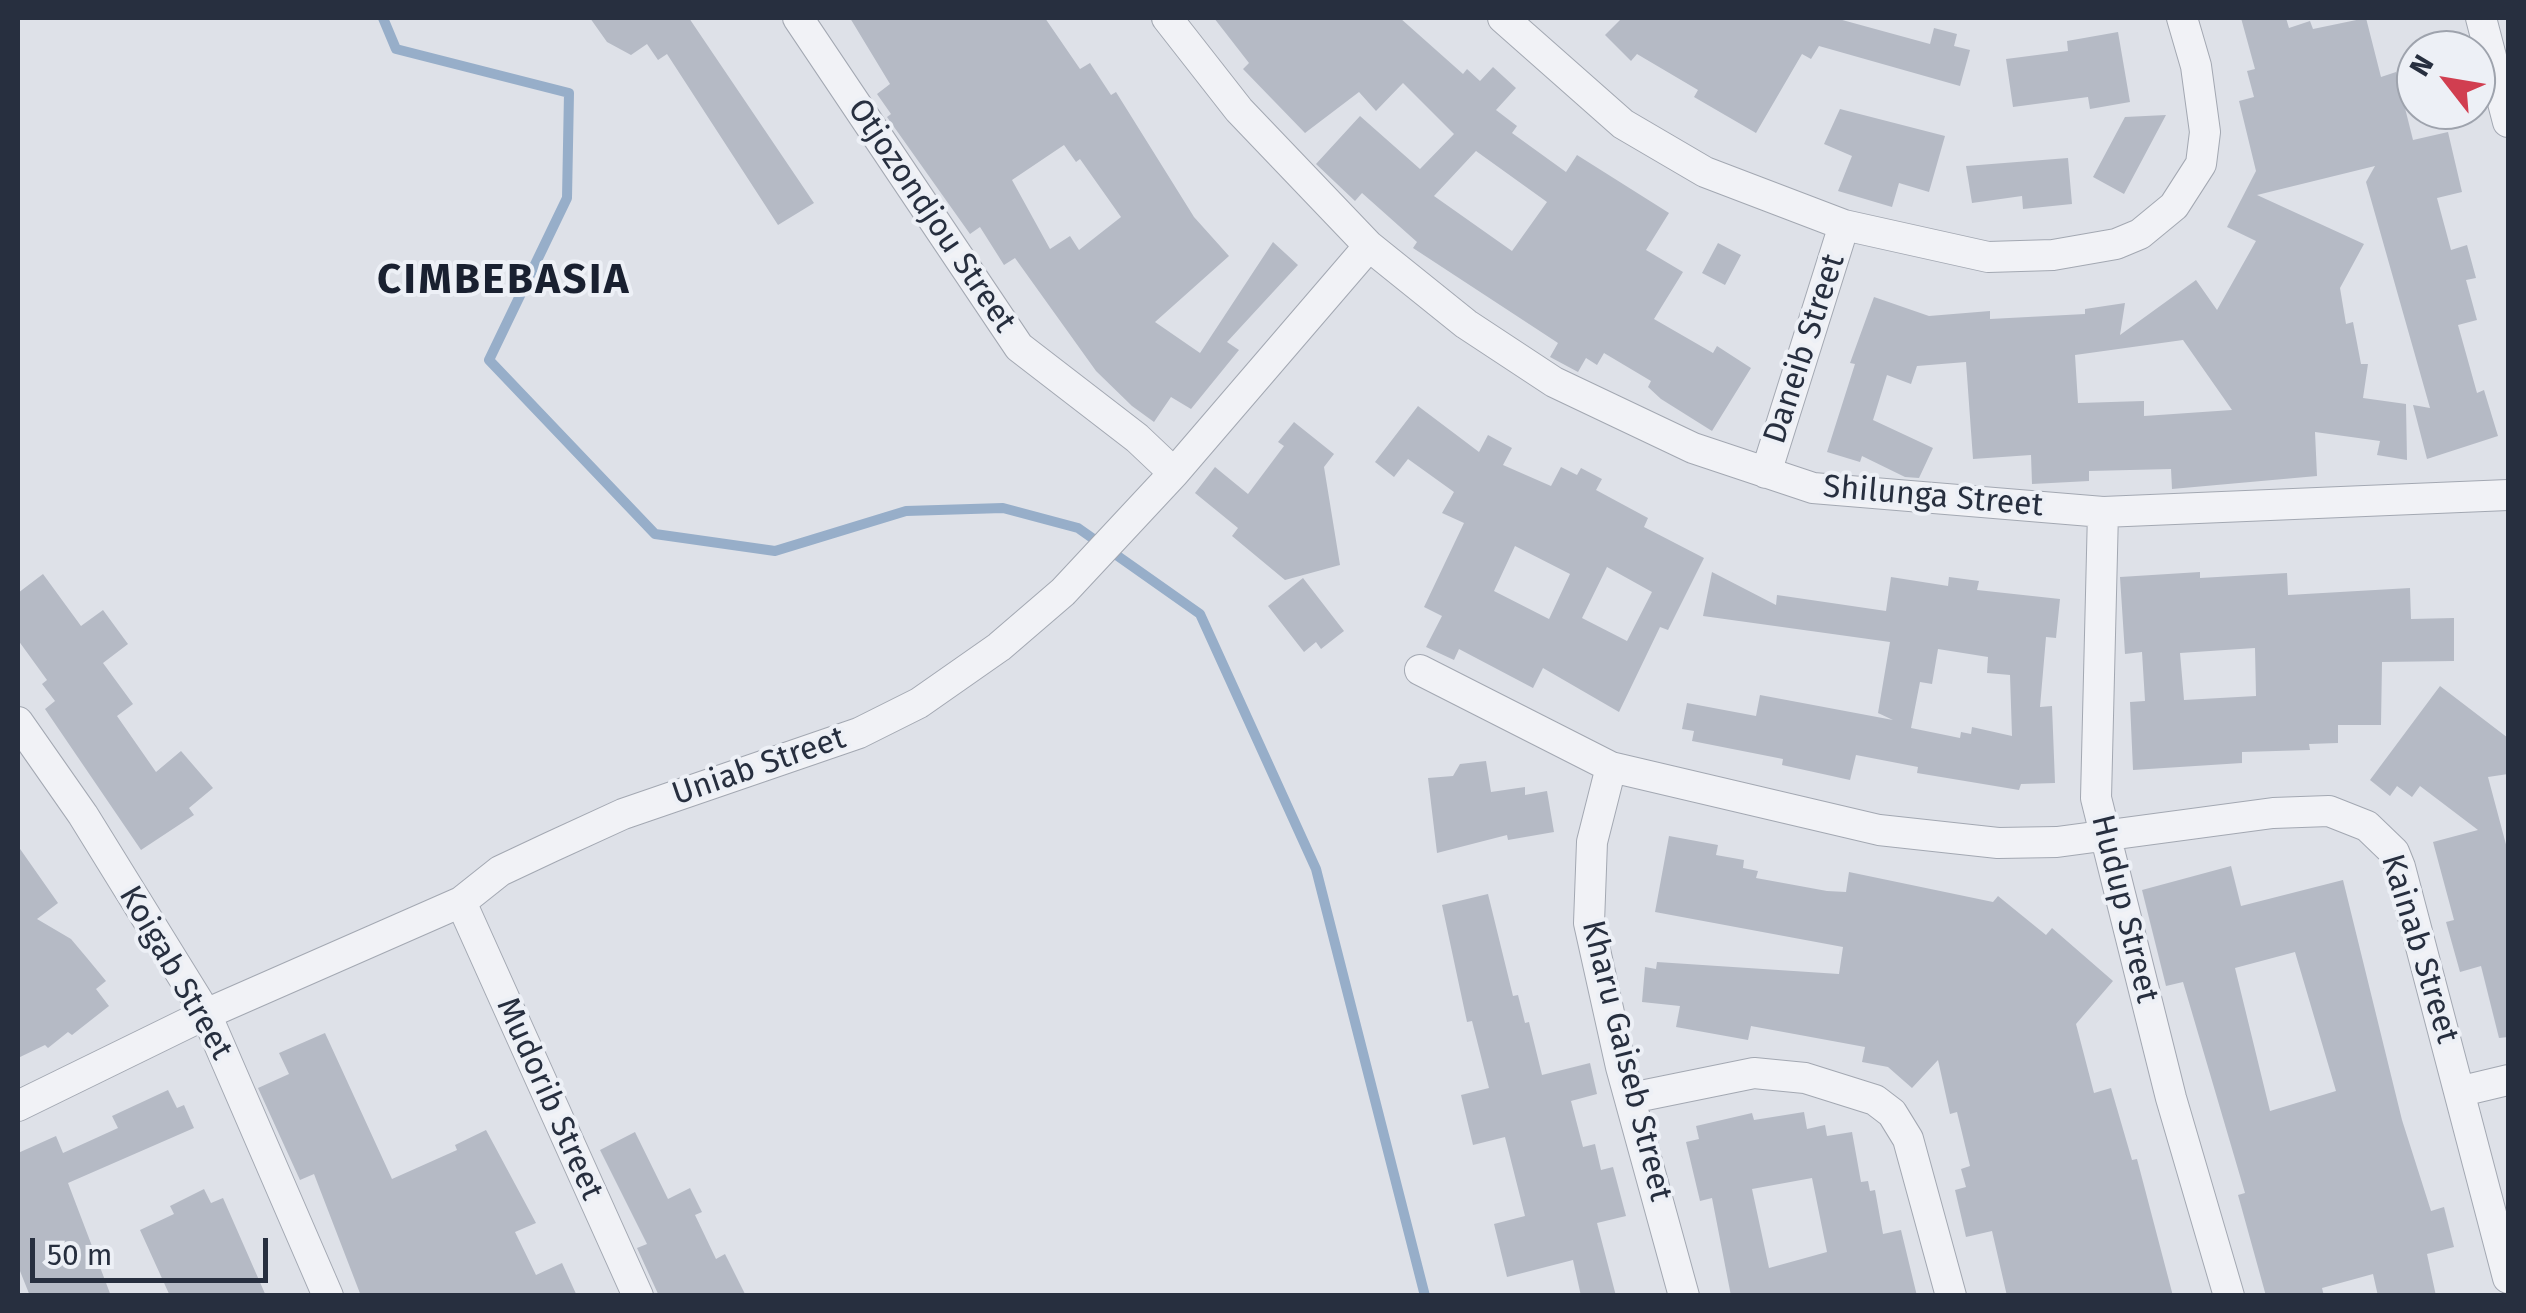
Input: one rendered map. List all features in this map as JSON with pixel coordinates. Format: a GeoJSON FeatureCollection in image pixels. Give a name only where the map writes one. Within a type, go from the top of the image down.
{"type":"FeatureCollection","features":[{"type":"Feature","properties":{"kind":"street","name":"Otjozondjou Street"},"geometry":{"type":"LineString","coordinates":[[798,18],[1019,347],[1137,438],[1174,473]]}},
{"type":"Feature","properties":{"kind":"street","name":"Shilunga Street"},"geometry":{"type":"LineString","coordinates":[[1168,18],[1239,110],[1369,246],[1466,324],[1554,382],[1601,408],[1693,448],[1813,488],[2103,512],[2508,495]]}},
{"type":"Feature","properties":{"kind":"street"},"geometry":{"type":"LineString","coordinates":[[1502,18],[1592,100],[1652,143],[1740,188],[1844,225],[1988,257],[2053,254],[2116,244],[2140,234],[2174,206],[2201,164],[2202,98],[2182,18]]}},
{"type":"Feature","properties":{"kind":"street"},"geometry":{"type":"LineString","coordinates":[[2481,18],[2508,122]]}},
{"type":"Feature","properties":{"kind":"street","name":"Daneib Street"},"geometry":{"type":"LineString","coordinates":[[1766,473],[1844,225]]}},
{"type":"Feature","properties":{"kind":"street","name":"Uniab Street"},"geometry":{"type":"LineString","coordinates":[[18,1106],[206,1014],[461,902],[500,871],[624,814],[858,733],[918,704],[999,648],[1063,592],[1174,473],[1369,246]]}},
{"type":"Feature","properties":{"kind":"street","name":"Hudup Street"},"geometry":{"type":"LineString","coordinates":[[2103,512],[2094,780],[2161,1061],[2229,1296]]}},
{"type":"Feature","properties":{"kind":"street","name":"Kainab Street"},"geometry":{"type":"LineString","coordinates":[[1420,670],[1611,767],[1824,820],[1926,836],[1998,843],[2109,836],[2273,814],[2329,811],[2346,815],[2381,836],[2400,867],[2462,1091],[2508,1278]]}},
{"type":"Feature","properties":{"kind":"street","name":"Koigab Street"},"geometry":{"type":"LineString","coordinates":[[18,722],[83,816],[206,1014],[328,1296]]}},
{"type":"Feature","properties":{"kind":"street","name":"Kharu Gaiseb Street"},"geometry":{"type":"LineString","coordinates":[[1611,767],[1592,842],[1589,922],[1684,1296]]}},
{"type":"Feature","properties":{"kind":"street","name":"Mudorib Street"},"geometry":{"type":"LineString","coordinates":[[461,902],[638,1296]]}},
{"type":"Feature","properties":{"kind":"street"},"geometry":{"type":"LineString","coordinates":[[1632,1098],[1754,1073],[1805,1078],[1875,1100],[1892,1113],[1908,1139],[1952,1296]]}},
{"type":"Feature","properties":{"kind":"street"},"geometry":{"type":"LineString","coordinates":[[2462,1091],[2508,1080]]}},
{"type":"Feature","properties":{"kind":"building"},"geometry":{"type":"Polygon","coordinates":[[[590,18],[689,18],[814,203],[778,225],[667,54],[658,60],[647,44],[631,55],[607,42],[590,18]]]}},
{"type":"Feature","properties":{"kind":"building"},"geometry":{"type":"Polygon","coordinates":[[[850,18],[1045,18],[1080,69],[1090,63],[1111,95],[1116,92],[1194,217],[1229,256],[1155,322],[1200,353],[1273,242],[1298,265],[1227,342],[1239,350],[1191,409],[1171,397],[1154,422],[1096,371],[1015,258],[1004,265],[980,227],[970,234],[887,117],[891,114],[877,94],[890,84],[850,18]],[[1064,145],[1012,180],[1050,249],[1070,236],[1079,250],[1121,217],[1080,159],[1076,162],[1064,145]]]}},
{"type":"Feature","properties":{"kind":"building"},"geometry":{"type":"Polygon","coordinates":[[[1214,18],[1400,18],[1463,74],[1467,69],[1480,81],[1493,67],[1516,88],[1496,110],[1517,126],[1512,133],[1566,172],[1577,155],[1669,213],[1646,250],[1683,272],[1654,319],[1713,353],[1717,346],[1751,368],[1712,431],[1661,399],[1648,387],[1651,381],[1604,353],[1597,365],[1586,358],[1578,372],[1550,357],[1558,343],[1413,248],[1417,242],[1362,193],[1355,201],[1316,164],[1360,116],[1420,169],[1454,134],[1403,83],[1376,111],[1359,92],[1305,133],[1243,69],[1249,63],[1214,18]],[[1476,151],[1434,196],[1512,251],[1547,202],[1476,151]]]}},
{"type":"Feature","properties":{"kind":"building"},"geometry":{"type":"Polygon","coordinates":[[[1622,18],[1835,18],[1930,44],[1934,28],[1957,34],[1954,46],[1970,50],[1960,86],[1819,46],[1811,59],[1802,54],[1756,133],[1694,97],[1698,90],[1637,54],[1631,61],[1605,35],[1622,18]]]}},
{"type":"Feature","properties":{"kind":"building"},"geometry":{"type":"Polygon","coordinates":[[[2241,18],[2286,18],[2289,28],[2310,21],[2313,29],[2366,18],[2381,77],[2396,72],[2396,130],[2410,130],[2413,140],[2448,132],[2462,192],[2437,198],[2451,250],[2467,245],[2476,278],[2466,280],[2477,320],[2458,325],[2477,393],[2484,390],[2498,436],[2427,459],[2413,405],[2430,408],[2366,182],[2375,166],[2257,195],[2364,244],[2340,288],[2346,324],[2353,322],[2361,364],[2368,364],[2363,398],[2406,404],[2407,460],[2377,455],[2380,441],[2315,432],[2317,476],[2172,489],[2171,469],[2089,471],[2089,481],[2032,484],[2031,455],[1973,459],[1966,362],[1917,366],[1911,384],[1887,375],[1873,420],[1933,448],[1919,478],[1905,477],[1862,456],[1860,462],[1827,452],[1855,364],[1850,363],[1874,297],[1929,316],[1990,311],[1990,319],[2085,314],[2085,309],[2125,303],[2120,335],[2196,280],[2217,310],[2256,241],[2227,227],[2256,171],[2239,101],[2254,97],[2247,71],[2255,69],[2241,18]],[[2183,340],[2075,355],[2078,403],[2144,401],[2144,416],[2232,410],[2183,340]]]}},
{"type":"Feature","properties":{"kind":"building"},"geometry":{"type":"Polygon","coordinates":[[[2118,32],[2130,102],[2090,109],[2088,97],[2013,107],[2006,59],[2068,51],[2067,41],[2118,32]]]}},
{"type":"Feature","properties":{"kind":"building"},"geometry":{"type":"Polygon","coordinates":[[[1840,109],[1945,136],[1929,192],[1899,183],[1892,207],[1838,191],[1852,156],[1824,144],[1840,109]]]}},
{"type":"Feature","properties":{"kind":"building"},"geometry":{"type":"Polygon","coordinates":[[[2166,115],[2124,194],[2093,177],[2125,117],[2166,115]]]}},
{"type":"Feature","properties":{"kind":"building"},"geometry":{"type":"Polygon","coordinates":[[[2068,158],[2072,204],[2023,209],[2022,196],[1972,203],[1966,166],[2068,158]]]}},
{"type":"Feature","properties":{"kind":"building"},"geometry":{"type":"Polygon","coordinates":[[[1718,243],[1741,255],[1725,285],[1702,273],[1718,243]]]}},
{"type":"Feature","properties":{"kind":"building"},"geometry":{"type":"Polygon","coordinates":[[[1418,406],[1479,452],[1488,435],[1512,448],[1503,465],[1551,486],[1561,467],[1577,475],[1581,468],[1602,479],[1596,490],[1648,518],[1644,527],[1704,558],[1668,630],[1660,627],[1619,712],[1543,668],[1533,688],[1459,649],[1454,660],[1426,647],[1442,616],[1424,607],[1464,523],[1442,513],[1454,492],[1408,459],[1394,477],[1375,462],[1418,406]],[[1515,546],[1494,591],[1549,619],[1570,574],[1515,546]],[[1607,567],[1582,618],[1627,641],[1652,592],[1607,567]]]}},
{"type":"Feature","properties":{"kind":"building"},"geometry":{"type":"Polygon","coordinates":[[[1294,422],[1334,454],[1324,467],[1340,565],[1285,580],[1232,536],[1238,528],[1195,493],[1215,467],[1248,494],[1284,446],[1278,442],[1294,422]]]}},
{"type":"Feature","properties":{"kind":"building"},"geometry":{"type":"Polygon","coordinates":[[[1712,572],[1776,605],[1777,595],[1886,611],[1891,577],[1948,586],[1949,577],[1979,581],[1977,590],[2060,599],[2056,638],[2046,637],[2040,707],[2052,706],[2055,783],[2021,784],[2019,790],[1917,773],[1918,767],[1856,755],[1850,780],[1782,765],[1783,759],[1692,741],[1694,731],[1682,729],[1687,703],[1756,716],[1760,695],[1893,720],[1878,713],[1890,642],[1703,616],[1712,572]],[[1938,649],[1932,684],[1920,682],[1911,728],[1960,738],[1961,732],[1971,734],[1972,727],[2012,736],[2010,675],[1987,673],[1988,657],[1938,649]]]}},
{"type":"Feature","properties":{"kind":"building"},"geometry":{"type":"Polygon","coordinates":[[[2200,572],[2200,578],[2287,573],[2288,595],[2410,588],[2411,619],[2454,618],[2454,661],[2382,662],[2381,725],[2338,725],[2338,743],[2309,744],[2310,750],[2242,752],[2242,763],[2133,770],[2130,702],[2145,701],[2142,652],[2125,654],[2120,577],[2200,572]],[[2255,648],[2180,653],[2184,700],[2256,696],[2255,648]]]}},
{"type":"Feature","properties":{"kind":"building"},"geometry":{"type":"Polygon","coordinates":[[[43,574],[81,626],[103,610],[128,644],[103,663],[133,704],[117,716],[156,772],[181,751],[213,788],[189,808],[194,815],[141,850],[45,709],[55,701],[42,684],[47,680],[18,640],[18,593],[43,574]]]}},
{"type":"Feature","properties":{"kind":"building"},"geometry":{"type":"Polygon","coordinates":[[[1303,578],[1344,631],[1321,649],[1316,642],[1304,652],[1268,606],[1303,578]]]}},
{"type":"Feature","properties":{"kind":"building"},"geometry":{"type":"Polygon","coordinates":[[[2440,686],[2508,738],[2508,774],[2488,777],[2508,852],[2508,1037],[2499,1038],[2481,966],[2460,972],[2446,922],[2454,920],[2433,842],[2478,830],[2420,786],[2412,797],[2397,786],[2390,796],[2370,780],[2440,686]]]}},
{"type":"Feature","properties":{"kind":"building"},"geometry":{"type":"Polygon","coordinates":[[[1486,761],[1491,792],[1525,787],[1525,795],[1547,791],[1554,832],[1508,840],[1507,835],[1437,853],[1428,778],[1453,776],[1460,764],[1486,761]]]}},
{"type":"Feature","properties":{"kind":"building"},"geometry":{"type":"Polygon","coordinates":[[[1669,836],[1718,845],[1716,855],[1744,860],[1743,868],[1758,871],[1756,878],[1827,891],[1846,892],[1849,872],[1993,902],[1998,896],[2046,935],[2052,928],[2113,981],[2076,1024],[2094,1093],[2111,1088],[2132,1160],[2137,1159],[2173,1296],[2007,1296],[1992,1231],[1966,1237],[1955,1190],[1966,1187],[1961,1169],[1970,1166],[1957,1112],[1950,1114],[1938,1060],[1912,1088],[1888,1067],[1862,1062],[1865,1047],[1751,1026],[1748,1040],[1676,1027],[1680,1006],[1642,1002],[1645,967],[1656,969],[1657,962],[1839,974],[1843,947],[1655,912],[1669,836]]]}},
{"type":"Feature","properties":{"kind":"building"},"geometry":{"type":"Polygon","coordinates":[[[18,846],[58,903],[37,919],[71,939],[87,958],[106,981],[96,989],[109,1006],[72,1035],[68,1032],[48,1048],[45,1045],[18,1058],[18,846]]]}},
{"type":"Feature","properties":{"kind":"building"},"geometry":{"type":"Polygon","coordinates":[[[2231,866],[2241,906],[2343,880],[2402,1120],[2431,1211],[2444,1207],[2454,1247],[2427,1254],[2436,1296],[2378,1296],[2373,1274],[2322,1288],[2324,1296],[2266,1296],[2238,1195],[2245,1193],[2183,982],[2166,986],[2142,890],[2231,866]],[[2295,952],[2235,968],[2270,1111],[2336,1091],[2295,952]]]}},
{"type":"Feature","properties":{"kind":"building"},"geometry":{"type":"Polygon","coordinates":[[[1488,894],[1513,996],[1518,995],[1525,1023],[1529,1022],[1542,1075],[1590,1063],[1597,1094],[1571,1101],[1583,1147],[1595,1144],[1601,1170],[1613,1167],[1626,1216],[1597,1223],[1616,1296],[1581,1296],[1573,1260],[1507,1277],[1494,1224],[1525,1216],[1505,1137],[1473,1145],[1461,1095],[1489,1088],[1472,1021],[1467,1022],[1442,905],[1488,894]]]}},
{"type":"Feature","properties":{"kind":"building"},"geometry":{"type":"Polygon","coordinates":[[[325,1033],[392,1179],[457,1150],[455,1145],[486,1130],[536,1223],[515,1232],[536,1275],[562,1263],[577,1296],[361,1296],[314,1174],[300,1180],[258,1088],[289,1074],[279,1053],[325,1033]]]}},
{"type":"Feature","properties":{"kind":"building"},"geometry":{"type":"Polygon","coordinates":[[[168,1090],[177,1108],[184,1105],[194,1128],[68,1183],[111,1296],[30,1296],[18,1266],[18,1153],[56,1136],[63,1153],[118,1128],[112,1116],[168,1090]]]}},
{"type":"Feature","properties":{"kind":"building"},"geometry":{"type":"Polygon","coordinates":[[[1804,1112],[1807,1129],[1825,1125],[1827,1136],[1852,1132],[1861,1182],[1868,1181],[1870,1191],[1875,1190],[1883,1234],[1901,1230],[1917,1296],[1731,1296],[1712,1198],[1700,1201],[1686,1142],[1699,1139],[1696,1126],[1752,1113],[1754,1120],[1804,1112]],[[1812,1178],[1752,1189],[1769,1268],[1827,1252],[1812,1178]]]}},
{"type":"Feature","properties":{"kind":"building"},"geometry":{"type":"Polygon","coordinates":[[[635,1132],[668,1199],[690,1188],[702,1212],[695,1215],[716,1259],[725,1254],[746,1296],[659,1296],[637,1248],[647,1244],[600,1150],[635,1132]]]}},
{"type":"Feature","properties":{"kind":"building"},"geometry":{"type":"Polygon","coordinates":[[[204,1189],[211,1203],[223,1198],[266,1296],[170,1296],[140,1230],[174,1214],[170,1206],[204,1189]]]}},
{"type":"Feature","properties":{"kind":"waterway"},"geometry":{"type":"LineString","coordinates":[[383,18],[396,49],[569,93],[567,198],[489,360],[655,534],[775,551],[906,511],[1003,508],[1078,528],[1200,614],[1316,869],[1425,1296]]}},
{"type":"Feature","properties":{"kind":"district","name":"CIMBEBASIA"},"geometry":{"type":"Point","coordinates":[504,281]}}]}
